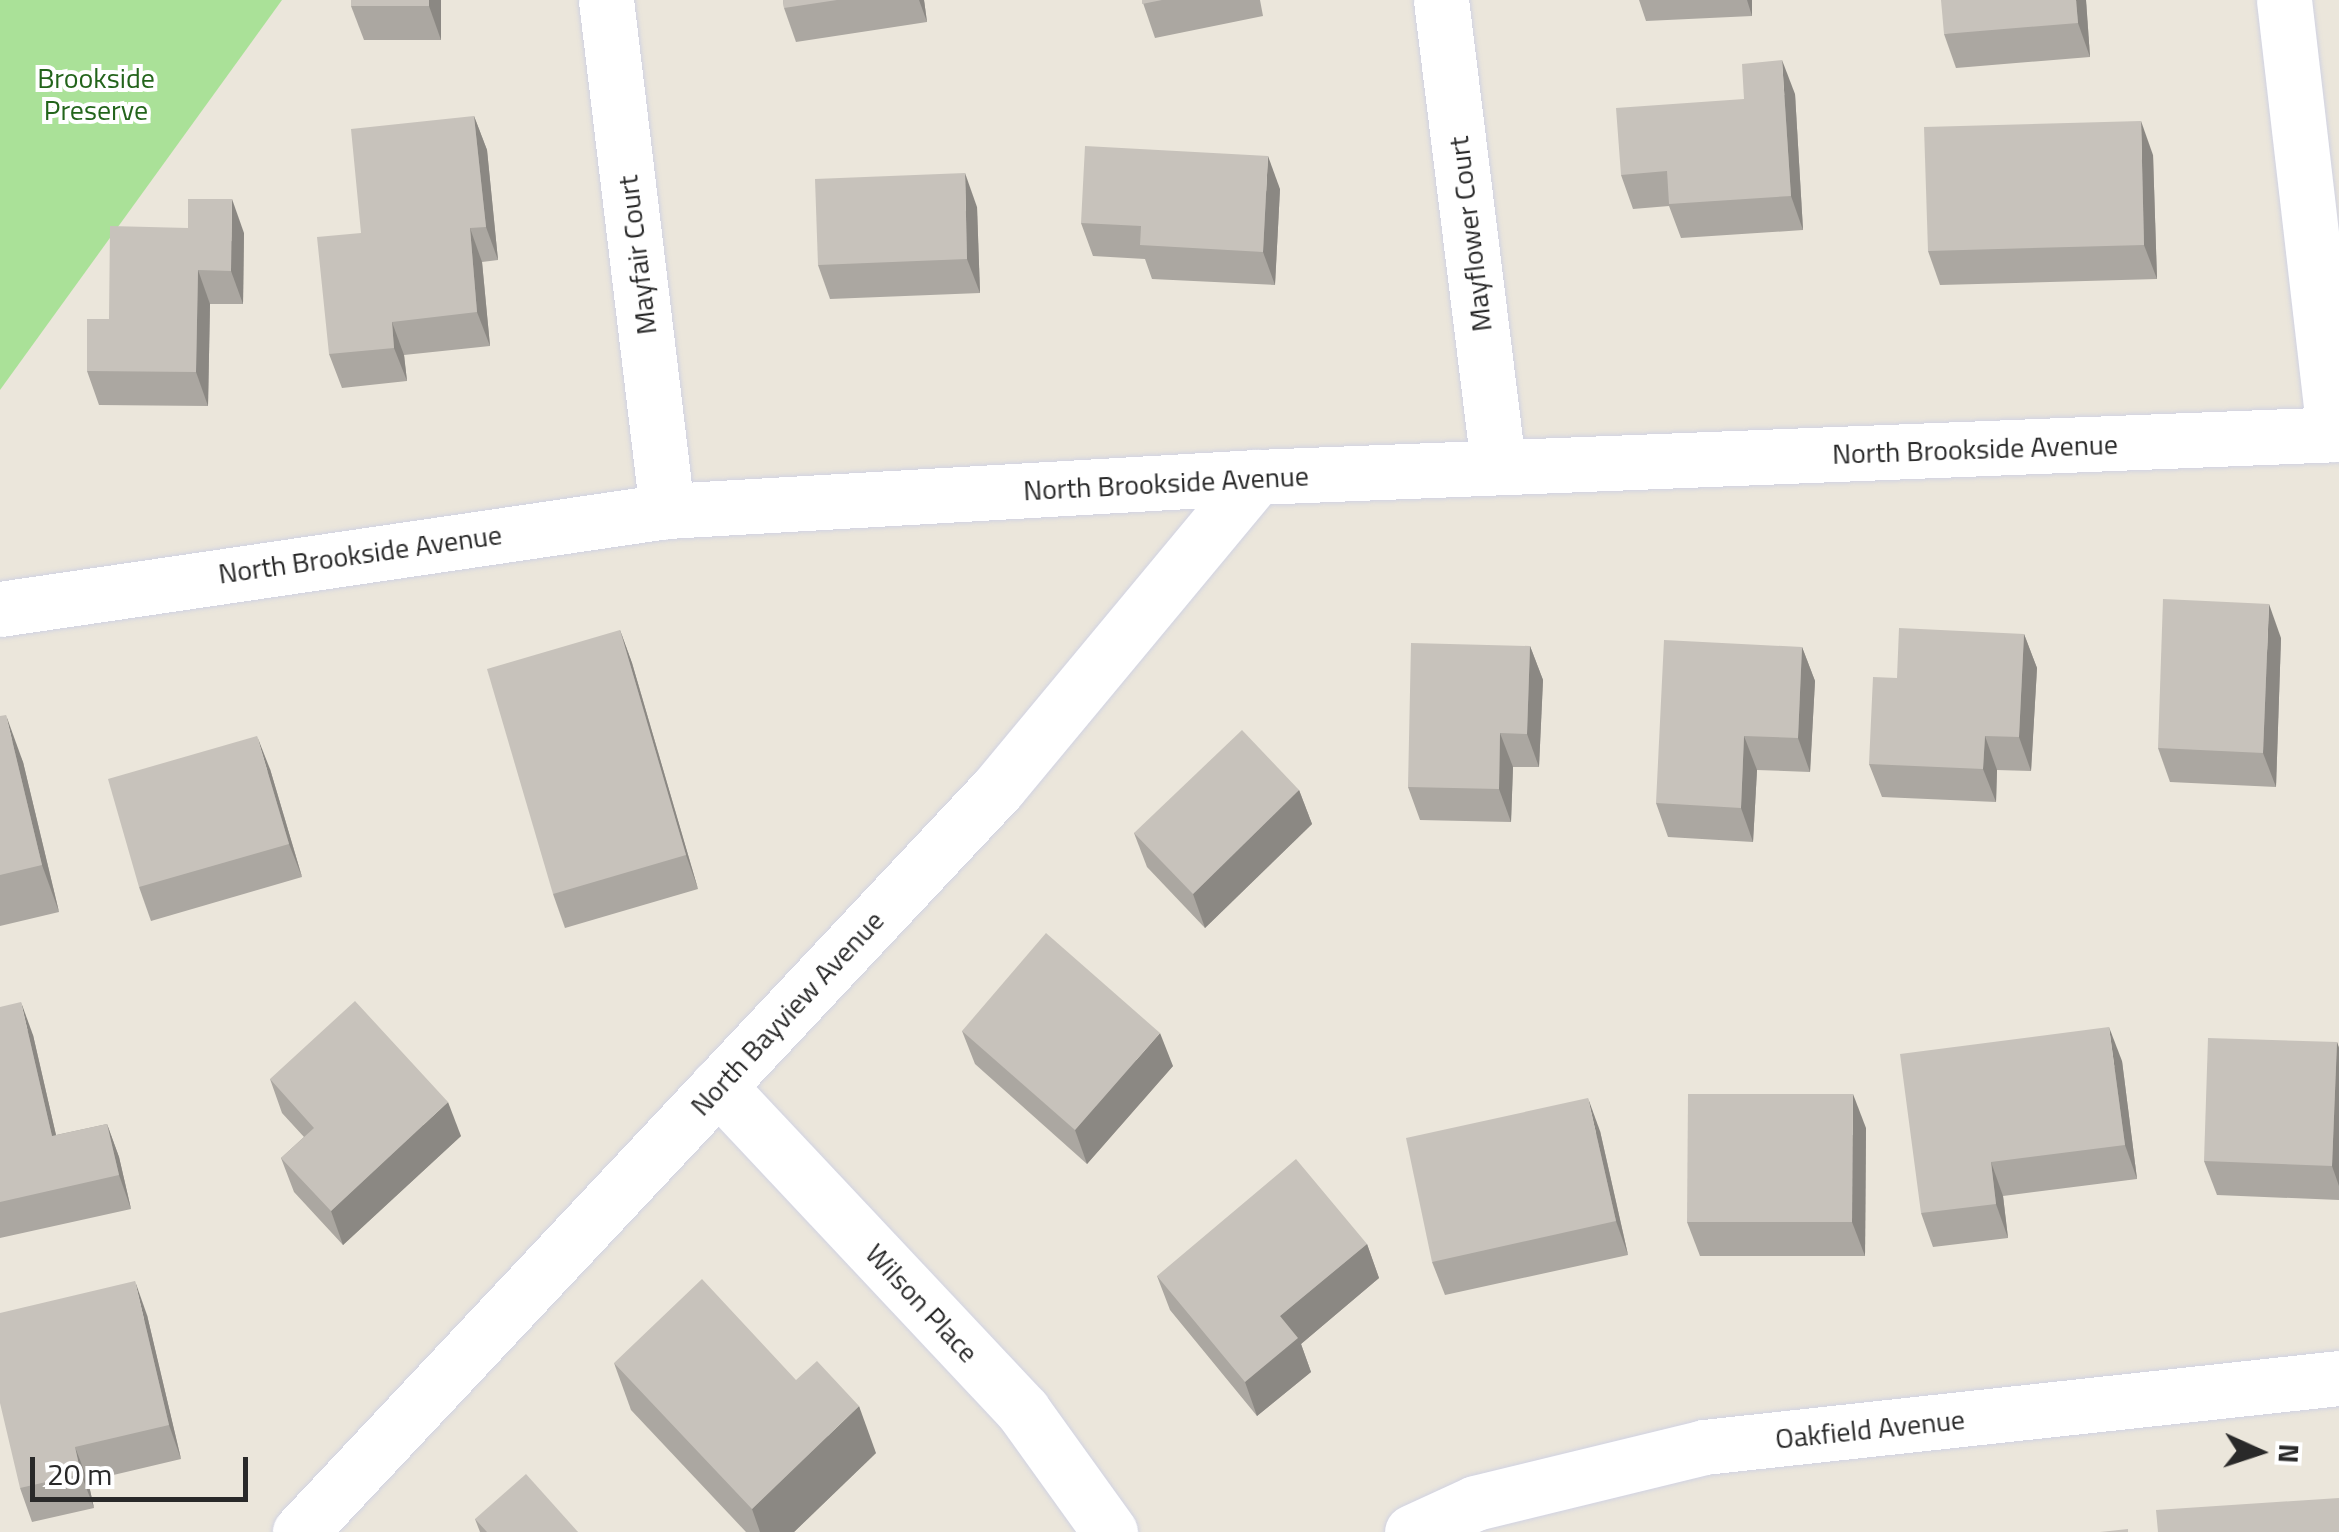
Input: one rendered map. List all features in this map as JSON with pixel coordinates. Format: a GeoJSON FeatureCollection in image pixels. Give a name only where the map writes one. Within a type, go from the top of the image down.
{"type":"FeatureCollection","features":[{"type":"Feature","properties":{"kind":"street","name":"Mayfair Court"},"geometry":{"type":"LineString","coordinates":[[606,0],[667,511]]}},
{"type":"Feature","properties":{"kind":"street","name":"Mayflower Court"},"geometry":{"type":"LineString","coordinates":[[1442,0],[1498,467]]}},
{"type":"Feature","properties":{"kind":"street"},"geometry":{"type":"LineString","coordinates":[[2284,0],[2337,434]]}},
{"type":"Feature","properties":{"kind":"street","name":"North Brookside Avenue"},"geometry":{"type":"LineString","coordinates":[[0,609],[667,511],[1256,477],[2337,434]]}},
{"type":"Feature","properties":{"kind":"street","name":"North Bayview Avenue"},"geometry":{"type":"LineString","coordinates":[[300,1532],[999,787],[1256,477]]}},
{"type":"Feature","properties":{"kind":"street","name":"Wilson Place"},"geometry":{"type":"LineString","coordinates":[[718,1086],[1023,1411],[1110,1532]]}},
{"type":"Feature","properties":{"kind":"street","name":"Oakfield Avenue"},"geometry":{"type":"LineString","coordinates":[[1412,1532],[1475,1503],[1704,1447],[2339,1378]]}},
{"type":"Feature","properties":{"kind":"green space","name":"Brookside Preserve"},"geometry":{"type":"Polygon","coordinates":[[[0,0],[282,0],[0,390],[0,0]]]}},
{"type":"Feature","properties":{"kind":"building"},"geometry":{"type":"Polygon","coordinates":[[[351,0],[429,0],[429,6],[351,6],[351,0]]]}},
{"type":"Feature","properties":{"kind":"building"},"geometry":{"type":"Polygon","coordinates":[[[783,0],[837,0],[784,8],[783,0]]]}},
{"type":"Feature","properties":{"kind":"building"},"geometry":{"type":"Polygon","coordinates":[[[1941,0],[2076,0],[2078,23],[1944,34],[1941,0]]]}},
{"type":"Feature","properties":{"kind":"building"},"geometry":{"type":"Polygon","coordinates":[[[1782,60],[1791,196],[1669,204],[1667,171],[1621,175],[1616,108],[1744,99],[1742,64],[1782,60]]]}},
{"type":"Feature","properties":{"kind":"building"},"geometry":{"type":"Polygon","coordinates":[[[474,116],[486,227],[470,228],[477,312],[392,322],[394,348],[329,354],[317,237],[361,233],[351,129],[474,116]]]}},
{"type":"Feature","properties":{"kind":"building"},"geometry":{"type":"Polygon","coordinates":[[[2141,121],[2144,245],[1928,251],[1924,127],[2141,121]]]}},
{"type":"Feature","properties":{"kind":"building"},"geometry":{"type":"Polygon","coordinates":[[[1085,146],[1268,156],[1263,252],[1140,245],[1141,226],[1081,223],[1085,146]]]}},
{"type":"Feature","properties":{"kind":"building"},"geometry":{"type":"Polygon","coordinates":[[[965,173],[967,259],[818,265],[815,179],[965,173]]]}},
{"type":"Feature","properties":{"kind":"building"},"geometry":{"type":"Polygon","coordinates":[[[188,199],[232,199],[231,271],[198,270],[196,372],[87,371],[87,319],[109,319],[110,226],[188,228],[188,199]]]}},
{"type":"Feature","properties":{"kind":"building"},"geometry":{"type":"Polygon","coordinates":[[[2163,599],[2269,604],[2263,753],[2158,748],[2163,599]]]}},
{"type":"Feature","properties":{"kind":"building"},"geometry":{"type":"Polygon","coordinates":[[[1899,628],[2024,634],[2019,737],[1985,736],[1983,769],[1869,764],[1873,677],[1897,678],[1899,628]]]}},
{"type":"Feature","properties":{"kind":"building"},"geometry":{"type":"Polygon","coordinates":[[[620,630],[686,855],[553,894],[487,669],[620,630]]]}},
{"type":"Feature","properties":{"kind":"building"},"geometry":{"type":"Polygon","coordinates":[[[1664,640],[1802,647],[1798,738],[1744,736],[1741,808],[1656,803],[1664,640]]]}},
{"type":"Feature","properties":{"kind":"building"},"geometry":{"type":"Polygon","coordinates":[[[1411,643],[1530,646],[1527,734],[1500,733],[1499,789],[1408,787],[1411,643]]]}},
{"type":"Feature","properties":{"kind":"building"},"geometry":{"type":"Polygon","coordinates":[[[6,715],[42,865],[0,875],[0,716],[6,715]]]}},
{"type":"Feature","properties":{"kind":"building"},"geometry":{"type":"Polygon","coordinates":[[[1242,730],[1299,790],[1193,894],[1134,833],[1242,730]]]}},
{"type":"Feature","properties":{"kind":"building"},"geometry":{"type":"Polygon","coordinates":[[[257,736],[289,844],[139,887],[108,779],[257,736]]]}},
{"type":"Feature","properties":{"kind":"building"},"geometry":{"type":"Polygon","coordinates":[[[1046,933],[1160,1033],[1075,1130],[962,1031],[1046,933]]]}},
{"type":"Feature","properties":{"kind":"building"},"geometry":{"type":"Polygon","coordinates":[[[355,1001],[448,1102],[331,1211],[281,1158],[314,1128],[270,1079],[355,1001]]]}},
{"type":"Feature","properties":{"kind":"building"},"geometry":{"type":"Polygon","coordinates":[[[21,1002],[52,1136],[107,1124],[119,1175],[0,1202],[0,1007],[21,1002]]]}},
{"type":"Feature","properties":{"kind":"building"},"geometry":{"type":"Polygon","coordinates":[[[2109,1027],[2125,1145],[1991,1162],[1996,1204],[1921,1213],[1900,1054],[2109,1027]]]}},
{"type":"Feature","properties":{"kind":"building"},"geometry":{"type":"Polygon","coordinates":[[[2208,1038],[2337,1042],[2332,1166],[2204,1161],[2208,1038]]]}},
{"type":"Feature","properties":{"kind":"building"},"geometry":{"type":"Polygon","coordinates":[[[1688,1094],[1853,1094],[1852,1222],[1687,1222],[1688,1094]]]}},
{"type":"Feature","properties":{"kind":"building"},"geometry":{"type":"Polygon","coordinates":[[[1588,1098],[1616,1221],[1432,1262],[1406,1138],[1588,1098]]]}},
{"type":"Feature","properties":{"kind":"building"},"geometry":{"type":"Polygon","coordinates":[[[1296,1159],[1367,1244],[1280,1316],[1298,1338],[1245,1382],[1157,1276],[1296,1159]]]}},
{"type":"Feature","properties":{"kind":"building"},"geometry":{"type":"Polygon","coordinates":[[[702,1279],[796,1380],[817,1361],[859,1406],[752,1509],[614,1363],[702,1279]]]}},
{"type":"Feature","properties":{"kind":"building"},"geometry":{"type":"Polygon","coordinates":[[[135,1281],[169,1425],[75,1447],[81,1474],[20,1488],[0,1403],[0,1313],[135,1281]]]}},
{"type":"Feature","properties":{"kind":"building"},"geometry":{"type":"Polygon","coordinates":[[[526,1474],[578,1532],[487,1532],[475,1519],[526,1474]]]}},
{"type":"Feature","properties":{"kind":"building"},"geometry":{"type":"Polygon","coordinates":[[[2339,1498],[2339,1532],[2158,1532],[2156,1510],[2339,1498]]]}}]}
